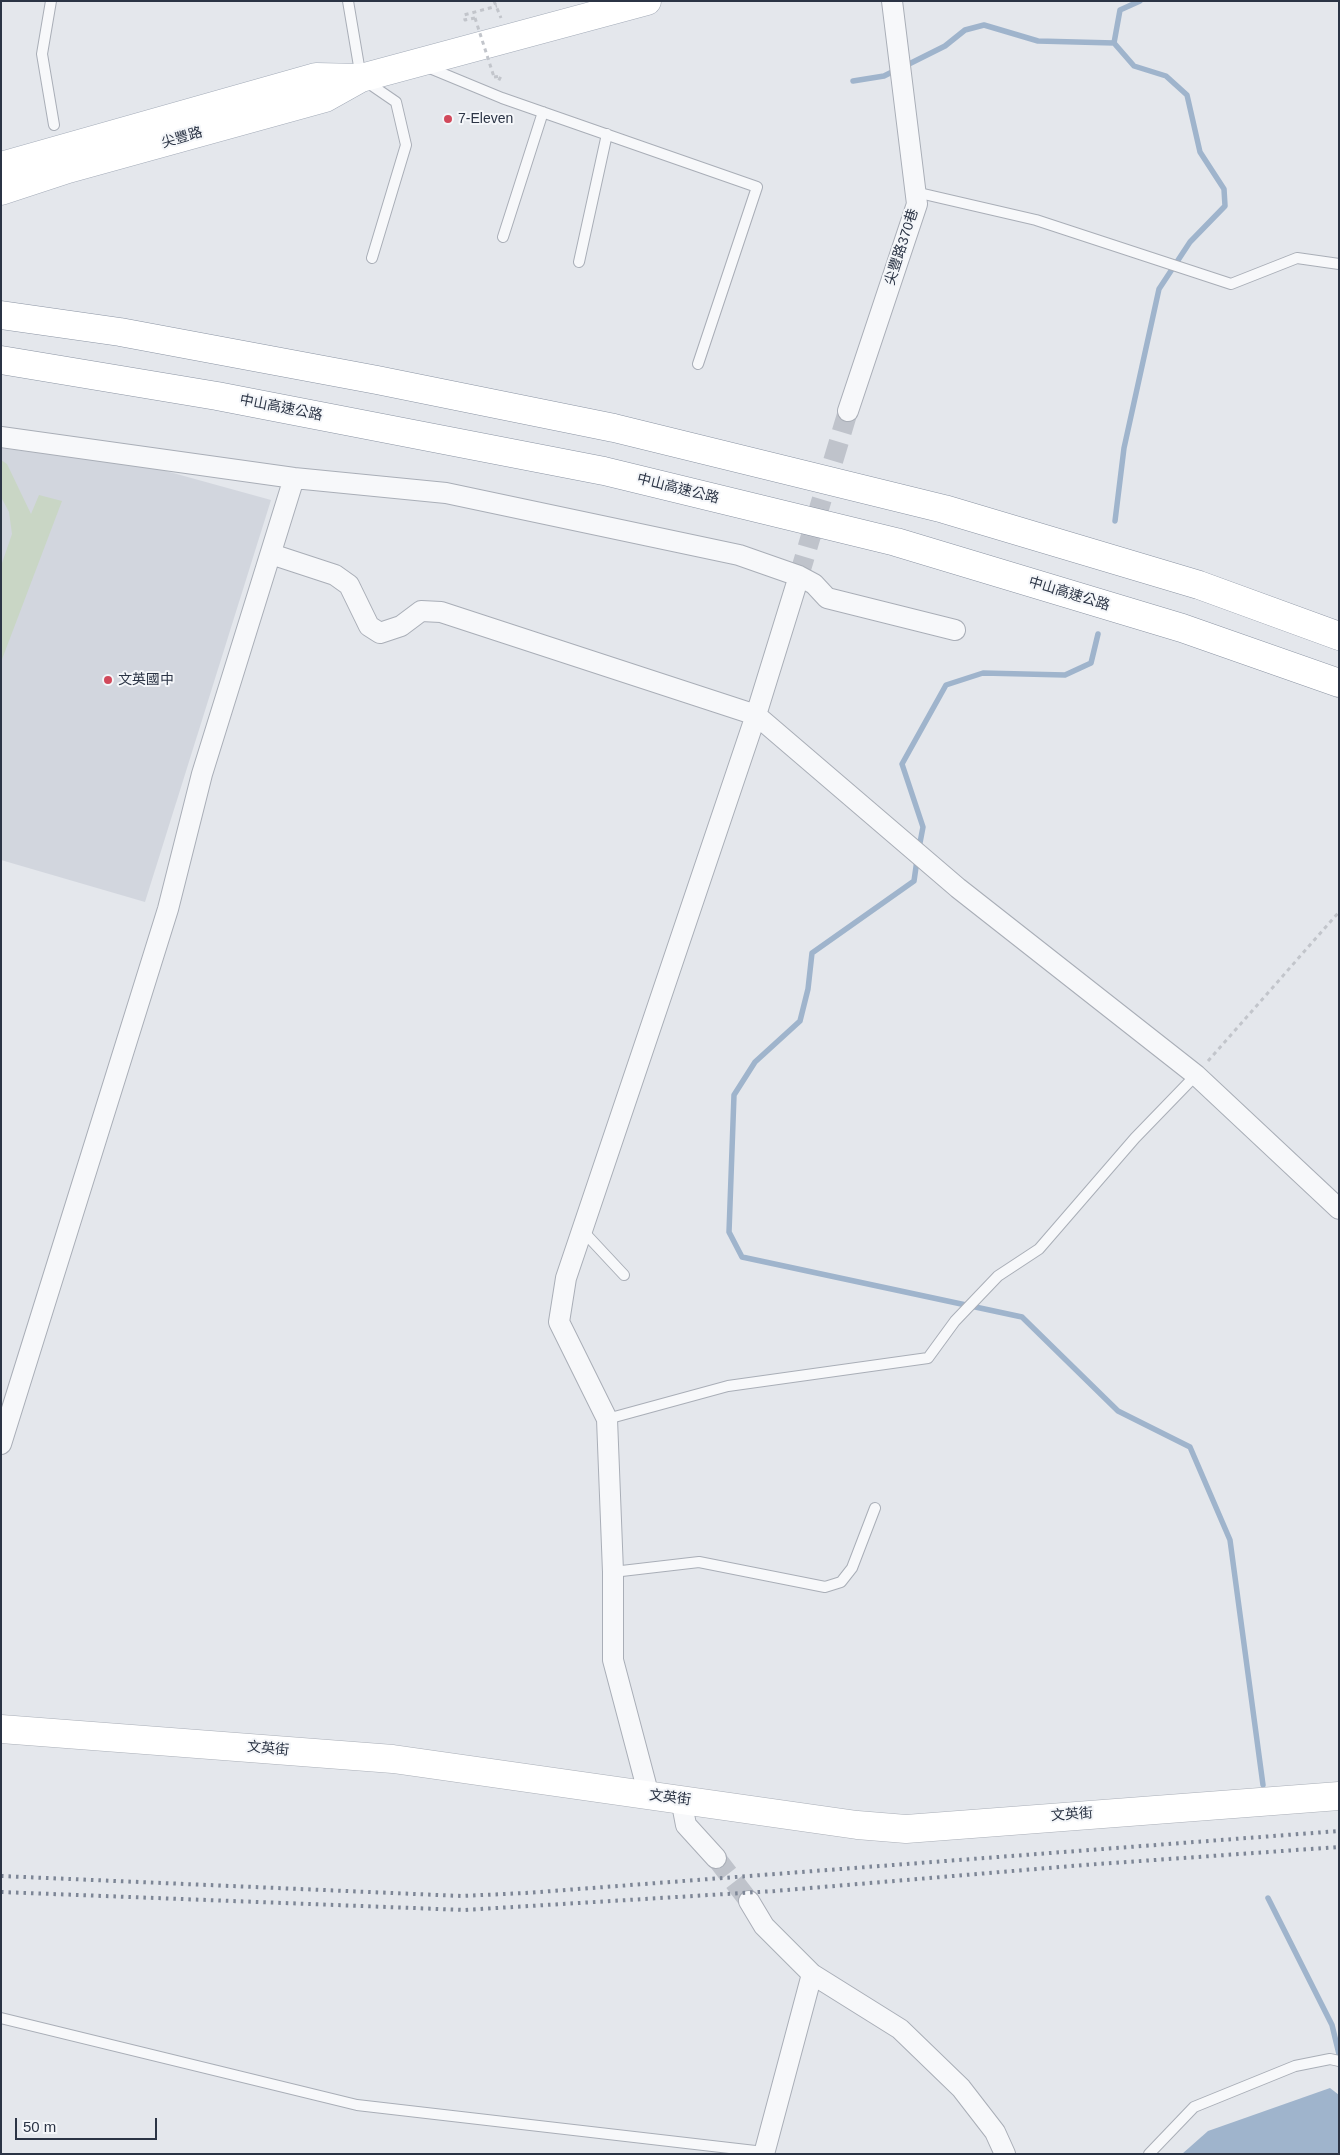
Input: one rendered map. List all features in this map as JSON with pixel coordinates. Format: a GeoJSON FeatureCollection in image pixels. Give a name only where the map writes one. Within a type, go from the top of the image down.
{"type":"FeatureCollection","features":[{"type":"Feature","properties":{"kind":"main road","name":"尖豐路"},"geometry":{"type":"LineString","coordinates":[[1,166],[316,77],[361,78],[419,64],[648,1]]}},
{"type":"Feature","properties":{"kind":"main road","name":"尖豐路"},"geometry":{"type":"LineString","coordinates":[[1,191],[78,167],[325,98],[361,78]]}},
{"type":"Feature","properties":{"kind":"main road"},"geometry":{"type":"LineString","coordinates":[[1,315],[139,336],[377,380],[614,428],[944,509],[1199,585],[1339,636]]}},
{"type":"Feature","properties":{"kind":"main road","name":"中山高速公路"},"geometry":{"type":"LineString","coordinates":[[1,360],[217,396],[604,470],[896,542],[1182,628],[1339,683]]}},
{"type":"Feature","properties":{"kind":"main road","name":"文英街"},"geometry":{"type":"LineString","coordinates":[[1,1729],[393,1759],[857,1825],[906,1829],[1339,1796]]}},
{"type":"Feature","properties":{"kind":"street","name":"尖豐路370巷"},"geometry":{"type":"LineString","coordinates":[[848,411],[917,204],[892,1]]}},
{"type":"Feature","properties":{"kind":"street"},"geometry":{"type":"LineString","coordinates":[[1,437],[294,478],[446,493],[739,556],[799,576],[814,584],[827,598],[955,630]]}},
{"type":"Feature","properties":{"kind":"street"},"geometry":{"type":"LineString","coordinates":[[1,1444],[168,909],[202,774],[294,478]]}},
{"type":"Feature","properties":{"kind":"street"},"geometry":{"type":"LineString","coordinates":[[271,554],[335,575],[349,585],[369,626],[380,633],[401,626],[421,611],[441,612],[756,715],[910,848],[1196,1075],[1339,1209]]}},
{"type":"Feature","properties":{"kind":"street"},"geometry":{"type":"LineString","coordinates":[[649,1796],[613,1660],[613,1572],[608,1419],[559,1322],[566,1278],[756,715],[799,576]]}},
{"type":"Feature","properties":{"kind":"street"},"geometry":{"type":"LineString","coordinates":[[681,1799],[686,1825],[716,1858]]}},
{"type":"Feature","properties":{"kind":"street"},"geometry":{"type":"LineString","coordinates":[[749,1901],[764,1926],[812,1974],[900,2029],[961,2088],[995,2132],[1005,2154]]}},
{"type":"Feature","properties":{"kind":"street"},"geometry":{"type":"LineString","coordinates":[[764,2153],[812,1974]]}},
{"type":"Feature","properties":{"kind":"lane"},"geometry":{"type":"LineString","coordinates":[[51,1],[42,54],[54,125]]}},
{"type":"Feature","properties":{"kind":"lane"},"geometry":{"type":"LineString","coordinates":[[348,1],[361,78],[396,102],[406,145],[372,258]]}},
{"type":"Feature","properties":{"kind":"lane"},"geometry":{"type":"LineString","coordinates":[[419,64],[543,112],[758,187],[698,364]]}},
{"type":"Feature","properties":{"kind":"lane"},"geometry":{"type":"LineString","coordinates":[[503,237],[543,112]]}},
{"type":"Feature","properties":{"kind":"lane"},"geometry":{"type":"LineString","coordinates":[[579,262],[607,134]]}},
{"type":"Feature","properties":{"kind":"lane"},"geometry":{"type":"LineString","coordinates":[[915,192],[1036,220],[1231,284],[1297,258],[1339,264]]}},
{"type":"Feature","properties":{"kind":"lane"},"geometry":{"type":"LineString","coordinates":[[608,1419],[728,1386],[928,1358],[963,1313],[998,1276],[1039,1250],[1135,1138],[1196,1075]]}},
{"type":"Feature","properties":{"kind":"lane"},"geometry":{"type":"LineString","coordinates":[[582,1230],[624,1275]]}},
{"type":"Feature","properties":{"kind":"lane"},"geometry":{"type":"LineString","coordinates":[[613,1572],[699,1562],[825,1587],[841,1582],[852,1568],[875,1508]]}},
{"type":"Feature","properties":{"kind":"lane"},"geometry":{"type":"LineString","coordinates":[[1,2018],[356,2105],[764,2153]]}},
{"type":"Feature","properties":{"kind":"lane"},"geometry":{"type":"LineString","coordinates":[[1149,2154],[1194,2107],[1295,2066],[1334,2060]]}},
{"type":"Feature","properties":{"kind":"path"},"geometry":{"type":"LineString","coordinates":[[494,77],[475,18],[465,20],[464,15],[497,6]]}},
{"type":"Feature","properties":{"kind":"path"},"geometry":{"type":"LineString","coordinates":[[1196,1075],[1339,912]]}},
{"type":"Feature","properties":{"kind":"shaded area","name":"文英國中"},"geometry":{"type":"Polygon","coordinates":[[[1,448],[155,468],[271,500],[145,902],[1,860],[1,448]]]}},
{"type":"Feature","properties":{"kind":"green space"},"geometry":{"type":"Polygon","coordinates":[[[1,460],[7,464],[31,514],[39,495],[62,501],[1,662],[1,566],[12,534],[9,512],[1,497],[1,460]]]}},
{"type":"Feature","properties":{"kind":"water"},"geometry":{"type":"Polygon","coordinates":[[[1330,2088],[1339,2095],[1339,2154],[1182,2154],[1208,2131],[1330,2088]]]}},
{"type":"Feature","properties":{"kind":"waterway"},"geometry":{"type":"LineString","coordinates":[[1114,43],[1120,10],[1140,1]]}},
{"type":"Feature","properties":{"kind":"waterway"},"geometry":{"type":"LineString","coordinates":[[905,66],[945,46],[965,30],[984,25],[1038,41],[1114,43],[1134,66],[1166,76],[1187,95],[1200,152],[1224,189],[1225,206],[1190,242],[1159,289],[1124,448],[1115,521]]}},
{"type":"Feature","properties":{"kind":"waterway"},"geometry":{"type":"LineString","coordinates":[[853,81],[884,76],[896,70]]}},
{"type":"Feature","properties":{"kind":"waterway"},"geometry":{"type":"LineString","coordinates":[[919,848],[923,827],[902,764],[946,685],[983,673],[1065,675],[1091,663],[1098,634]]}},
{"type":"Feature","properties":{"kind":"waterway"},"geometry":{"type":"LineString","coordinates":[[917,860],[914,881],[812,953],[808,989],[800,1021],[755,1062],[734,1095],[729,1232],[742,1257],[1022,1317],[1118,1411],[1190,1447],[1230,1540],[1263,1785]]}},
{"type":"Feature","properties":{"kind":"waterway"},"geometry":{"type":"LineString","coordinates":[[1268,1898],[1332,2025],[1339,2054]]}},
{"type":"Feature","properties":{"kind":"tunnel"},"geometry":{"type":"LineString","coordinates":[[799,576],[848,411]]}},
{"type":"Feature","properties":{"kind":"tunnel"},"geometry":{"type":"LineString","coordinates":[[716,1858],[749,1901]]}},
{"type":"Feature","properties":{"kind":"railway"},"geometry":{"type":"LineString","coordinates":[[1,1876],[461,1896],[526,1893],[1339,1831]]}},
{"type":"Feature","properties":{"kind":"railway"},"geometry":{"type":"LineString","coordinates":[[1,1892],[464,1910],[775,1891],[1084,1865],[1339,1847]]}},
{"type":"Feature","properties":{"kind":"place","name":"7-Eleven"},"geometry":{"type":"Point","coordinates":[448,119]}},
{"type":"Feature","properties":{"kind":"place","name":"文英國中"},"geometry":{"type":"Point","coordinates":[108,680]}}]}
